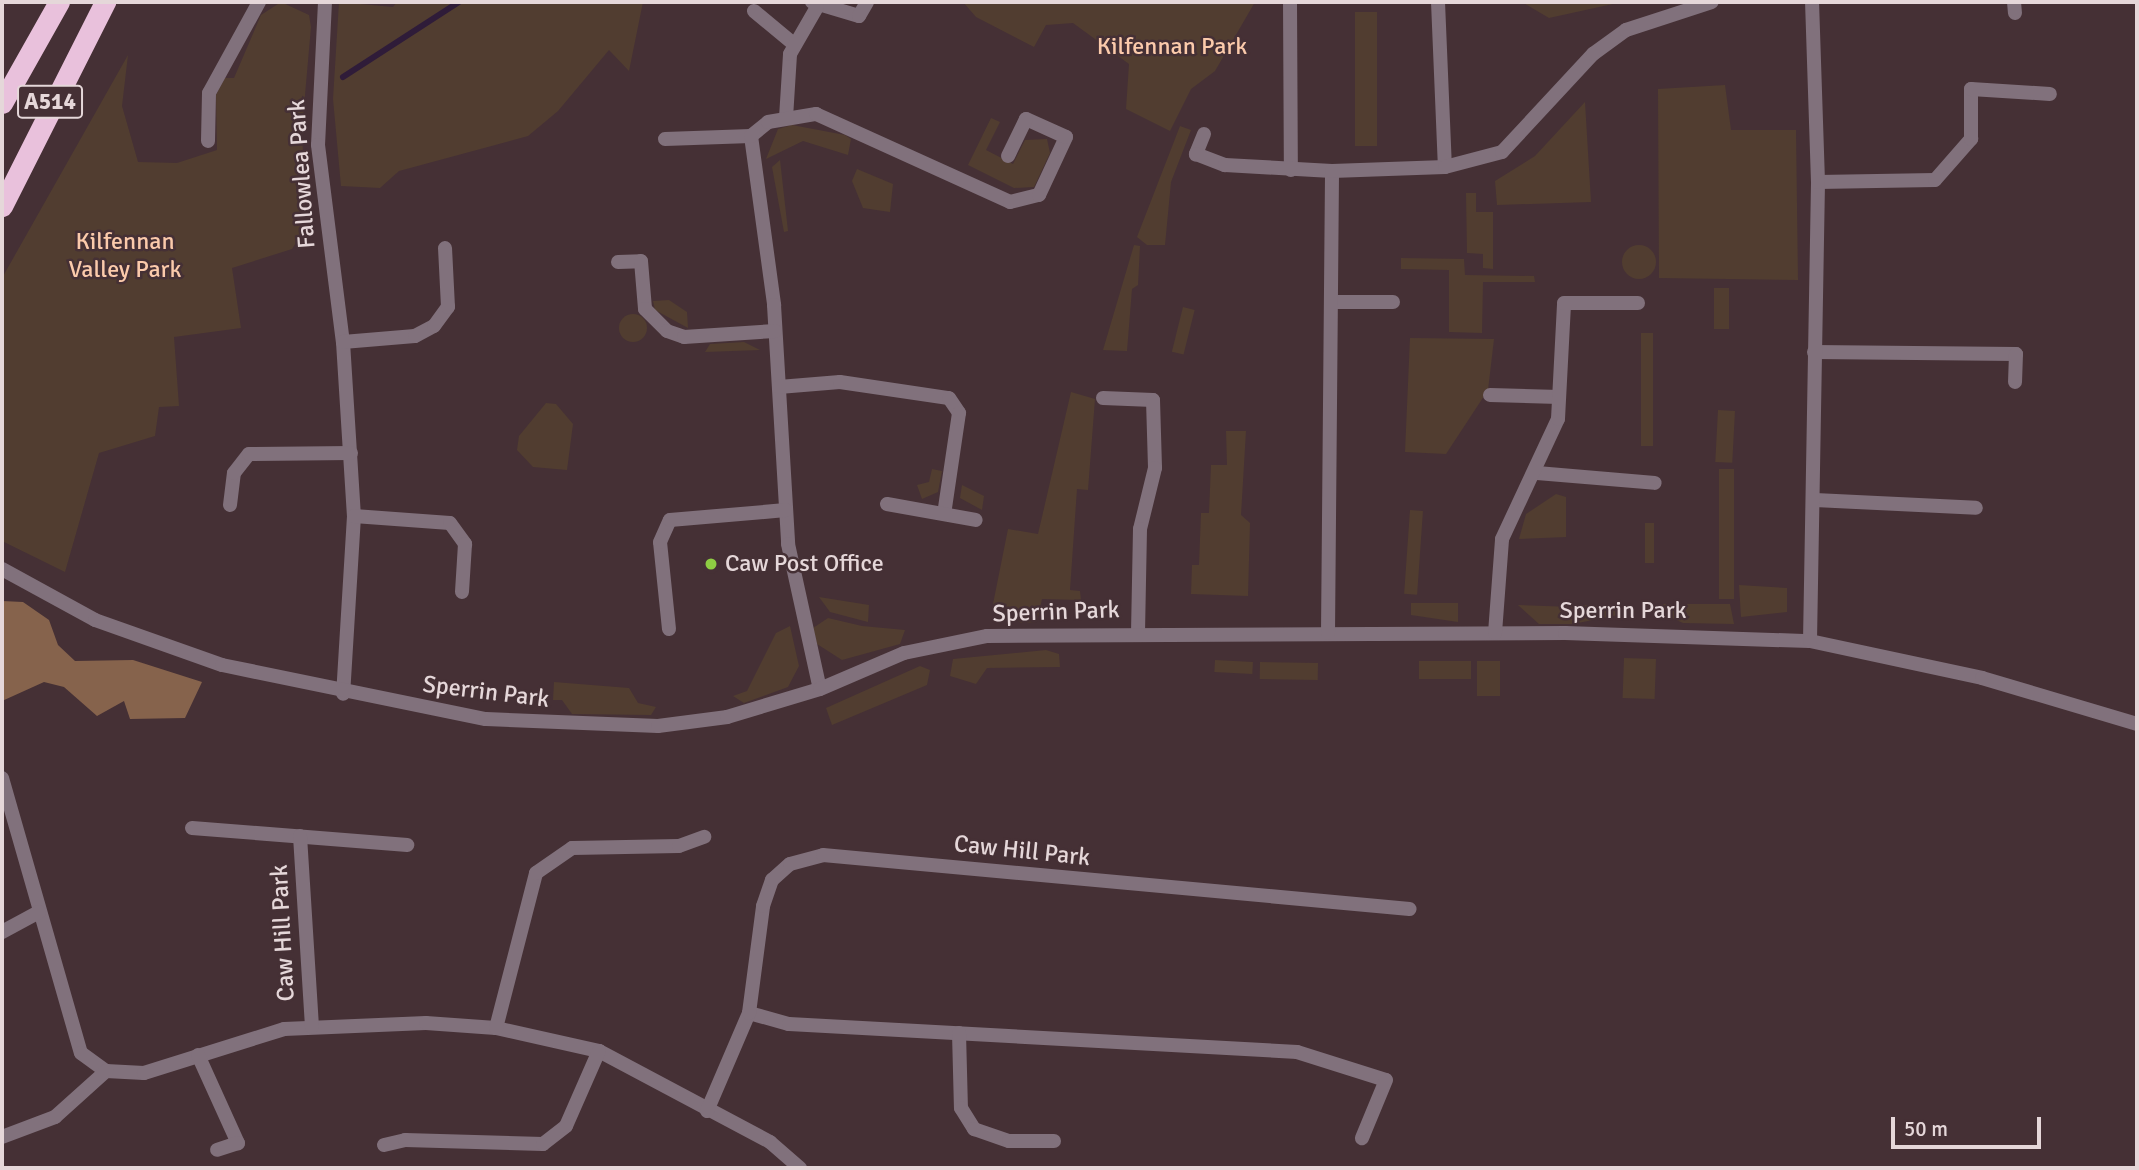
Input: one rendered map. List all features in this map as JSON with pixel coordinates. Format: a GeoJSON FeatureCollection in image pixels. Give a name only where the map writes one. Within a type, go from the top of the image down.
{"type":"FeatureCollection","features":[{"type":"Feature","properties":{"kind":"highway","name":"A514"},"geometry":{"type":"LineString","coordinates":[[2,103],[59,2]]}},
{"type":"Feature","properties":{"kind":"highway","name":"A514"},"geometry":{"type":"LineString","coordinates":[[2,206],[105,2]]}},
{"type":"Feature","properties":{"kind":"street"},"geometry":{"type":"LineString","coordinates":[[208,141],[209,93],[259,2]]}},
{"type":"Feature","properties":{"kind":"street","name":"Fallowlea Park"},"geometry":{"type":"LineString","coordinates":[[325,2],[318,145],[343,342],[354,516],[343,694]]}},
{"type":"Feature","properties":{"kind":"street"},"geometry":{"type":"LineString","coordinates":[[786,118],[785,77],[795,45],[815,5],[859,16],[867,2]]}},
{"type":"Feature","properties":{"kind":"street"},"geometry":{"type":"LineString","coordinates":[[1290,2],[1291,170]]}},
{"type":"Feature","properties":{"kind":"street"},"geometry":{"type":"LineString","coordinates":[[1438,2],[1444,167]]}},
{"type":"Feature","properties":{"kind":"street"},"geometry":{"type":"LineString","coordinates":[[1204,134],[1196,154],[1225,165],[1291,170],[1444,167],[1502,152],[1593,54],[1626,30],[1712,2]]}},
{"type":"Feature","properties":{"kind":"street"},"geometry":{"type":"LineString","coordinates":[[1811,641],[1818,182],[1812,2]]}},
{"type":"Feature","properties":{"kind":"street"},"geometry":{"type":"LineString","coordinates":[[754,11],[795,45]]}},
{"type":"Feature","properties":{"kind":"street"},"geometry":{"type":"LineString","coordinates":[[1818,182],[1935,180],[1971,139],[1971,89],[2050,94]]}},
{"type":"Feature","properties":{"kind":"street"},"geometry":{"type":"LineString","coordinates":[[665,139],[751,136],[786,118],[816,114],[856,127],[1010,202],[1040,195],[1066,137],[1026,118],[1007,156]]}},
{"type":"Feature","properties":{"kind":"street"},"geometry":{"type":"LineString","coordinates":[[751,136],[775,331],[786,509],[820,689]]}},
{"type":"Feature","properties":{"kind":"street"},"geometry":{"type":"LineString","coordinates":[[1328,633],[1333,302],[1332,171]]}},
{"type":"Feature","properties":{"kind":"street"},"geometry":{"type":"LineString","coordinates":[[343,342],[415,337],[434,326],[448,306],[445,248]]}},
{"type":"Feature","properties":{"kind":"street"},"geometry":{"type":"LineString","coordinates":[[618,262],[641,261],[645,309],[667,331],[684,337],[775,331]]}},
{"type":"Feature","properties":{"kind":"street"},"geometry":{"type":"LineString","coordinates":[[1333,302],[1393,302]]}},
{"type":"Feature","properties":{"kind":"street"},"geometry":{"type":"LineString","coordinates":[[1495,634],[1502,540],[1537,473],[1558,419],[1564,303],[1638,303]]}},
{"type":"Feature","properties":{"kind":"street"},"geometry":{"type":"LineString","coordinates":[[1814,352],[2016,354],[2015,382]]}},
{"type":"Feature","properties":{"kind":"street"},"geometry":{"type":"LineString","coordinates":[[779,387],[840,382],[949,398],[959,413],[944,514]]}},
{"type":"Feature","properties":{"kind":"street"},"geometry":{"type":"LineString","coordinates":[[1490,395],[1559,397]]}},
{"type":"Feature","properties":{"kind":"street"},"geometry":{"type":"LineString","coordinates":[[1103,398],[1153,400],[1155,468],[1140,529],[1138,632]]}},
{"type":"Feature","properties":{"kind":"street"},"geometry":{"type":"LineString","coordinates":[[230,505],[234,472],[249,454],[351,453]]}},
{"type":"Feature","properties":{"kind":"street"},"geometry":{"type":"LineString","coordinates":[[1537,473],[1655,484]]}},
{"type":"Feature","properties":{"kind":"street"},"geometry":{"type":"LineString","coordinates":[[1815,500],[1976,508]]}},
{"type":"Feature","properties":{"kind":"street"},"geometry":{"type":"LineString","coordinates":[[887,503],[976,520]]}},
{"type":"Feature","properties":{"kind":"street"},"geometry":{"type":"LineString","coordinates":[[669,629],[660,542],[670,520],[786,509]]}},
{"type":"Feature","properties":{"kind":"street"},"geometry":{"type":"LineString","coordinates":[[354,516],[450,523],[466,544],[461,592]]}},
{"type":"Feature","properties":{"kind":"street","name":"Sperrin Park"},"geometry":{"type":"LineString","coordinates":[[3,570],[95,620],[173,650],[343,694],[486,719],[658,726],[726,718],[820,689],[905,653],[947,643],[1138,632],[1495,634],[1811,641],[1982,678],[2137,724]]}},
{"type":"Feature","properties":{"kind":"street"},"geometry":{"type":"LineString","coordinates":[[2,778],[38,912],[81,1053],[106,1071],[55,1117],[2,1137]]}},
{"type":"Feature","properties":{"kind":"street","name":"Caw Hill Park"},"geometry":{"type":"LineString","coordinates":[[192,828],[407,845]]}},
{"type":"Feature","properties":{"kind":"street","name":"Caw Hill Park"},"geometry":{"type":"LineString","coordinates":[[300,836],[312,1027]]}},
{"type":"Feature","properties":{"kind":"street"},"geometry":{"type":"LineString","coordinates":[[496,1028],[536,873],[572,848],[679,846],[705,837]]}},
{"type":"Feature","properties":{"kind":"street","name":"Caw Hill Park"},"geometry":{"type":"LineString","coordinates":[[707,1111],[749,1013],[772,880],[790,864],[823,855],[1410,909]]}},
{"type":"Feature","properties":{"kind":"street"},"geometry":{"type":"LineString","coordinates":[[2,932],[38,912]]}},
{"type":"Feature","properties":{"kind":"street"},"geometry":{"type":"LineString","coordinates":[[749,1013],[789,1024],[1297,1052],[1348,1064],[1386,1080],[1362,1138]]}},
{"type":"Feature","properties":{"kind":"street","name":"Caw Hill Park"},"geometry":{"type":"LineString","coordinates":[[106,1071],[144,1073],[284,1029],[496,1028],[599,1051],[769,1142],[800,1168]]}},
{"type":"Feature","properties":{"kind":"street"},"geometry":{"type":"LineString","coordinates":[[959,1033],[961,1108],[974,1129],[1009,1141],[1054,1141]]}},
{"type":"Feature","properties":{"kind":"street"},"geometry":{"type":"LineString","coordinates":[[384,1145],[405,1140],[543,1144],[566,1126],[599,1051]]}},
{"type":"Feature","properties":{"kind":"street"},"geometry":{"type":"LineString","coordinates":[[198,1055],[238,1143],[217,1150]]}},
{"type":"Feature","properties":{"kind":"green space","name":"Kilfennan Valley Park"},"geometry":{"type":"Polygon","coordinates":[[[281,2],[309,15],[311,27],[302,129],[306,226],[292,249],[232,268],[241,328],[174,337],[179,406],[159,407],[155,436],[99,453],[65,572],[2,541],[2,278],[128,55],[122,106],[138,162],[177,163],[217,150],[216,95],[225,78],[234,78],[261,15],[281,2]]]}},
{"type":"Feature","properties":{"kind":"green space"},"geometry":{"type":"Polygon","coordinates":[[[339,2],[393,7],[397,2],[643,2],[629,71],[609,50],[558,111],[528,136],[399,171],[380,188],[341,186],[333,99],[339,2]]]}},
{"type":"Feature","properties":{"kind":"green space","name":"Kilfennan Park"},"geometry":{"type":"Polygon","coordinates":[[[963,2],[1255,2],[1215,71],[1191,89],[1170,131],[1126,109],[1129,64],[1073,23],[1046,25],[1034,47],[976,17],[963,2]]]}},
{"type":"Feature","properties":{"kind":"green space"},"geometry":{"type":"Polygon","coordinates":[[[1522,2],[1622,2],[1549,18],[1522,2]]]}},
{"type":"Feature","properties":{"kind":"green space"},"geometry":{"type":"Polygon","coordinates":[[[1355,12],[1377,12],[1377,146],[1355,146],[1355,12]]]}},
{"type":"Feature","properties":{"kind":"green space"},"geometry":{"type":"Polygon","coordinates":[[[1725,85],[1731,130],[1796,130],[1798,280],[1659,278],[1658,89],[1725,85]]]}},
{"type":"Feature","properties":{"kind":"green space"},"geometry":{"type":"Polygon","coordinates":[[[1585,102],[1591,202],[1497,205],[1495,181],[1535,156],[1585,102]]]}},
{"type":"Feature","properties":{"kind":"green space"},"geometry":{"type":"Polygon","coordinates":[[[991,118],[1000,122],[986,150],[1013,164],[1025,140],[1047,139],[1050,153],[1034,187],[1014,188],[968,165],[991,118]]]}},
{"type":"Feature","properties":{"kind":"green space"},"geometry":{"type":"Polygon","coordinates":[[[792,125],[845,135],[851,139],[848,155],[803,141],[766,159],[778,129],[792,125]]]}},
{"type":"Feature","properties":{"kind":"green space"},"geometry":{"type":"Polygon","coordinates":[[[1180,126],[1191,130],[1171,182],[1165,245],[1147,245],[1137,237],[1180,126]]]}},
{"type":"Feature","properties":{"kind":"green space"},"geometry":{"type":"Polygon","coordinates":[[[780,160],[788,231],[784,232],[772,167],[780,160]]]}},
{"type":"Feature","properties":{"kind":"green space"},"geometry":{"type":"Polygon","coordinates":[[[857,169],[893,184],[890,212],[863,208],[852,181],[857,169]]]}},
{"type":"Feature","properties":{"kind":"green space"},"geometry":{"type":"Polygon","coordinates":[[[1466,193],[1476,193],[1476,212],[1493,212],[1493,269],[1483,268],[1483,254],[1467,253],[1466,193]]]}},
{"type":"Feature","properties":{"kind":"green space"},"geometry":{"type":"Polygon","coordinates":[[[1134,245],[1140,246],[1138,285],[1132,289],[1127,351],[1103,350],[1134,245]]]}},
{"type":"Feature","properties":{"kind":"green space"},"geometry":{"type":"Polygon","coordinates":[[[1639,245],[1651,250],[1656,262],[1651,274],[1639,279],[1627,274],[1622,262],[1627,250],[1639,245]]]}},
{"type":"Feature","properties":{"kind":"green space"},"geometry":{"type":"Polygon","coordinates":[[[1401,258],[1464,259],[1465,275],[1534,276],[1535,282],[1483,282],[1482,333],[1449,332],[1449,270],[1401,269],[1401,258]]]}},
{"type":"Feature","properties":{"kind":"green space"},"geometry":{"type":"Polygon","coordinates":[[[1714,288],[1729,288],[1729,329],[1714,329],[1714,288]]]}},
{"type":"Feature","properties":{"kind":"green space"},"geometry":{"type":"Polygon","coordinates":[[[669,300],[687,312],[688,328],[655,310],[653,301],[669,300]]]}},
{"type":"Feature","properties":{"kind":"green space"},"geometry":{"type":"Polygon","coordinates":[[[1183,307],[1195,310],[1184,355],[1172,352],[1183,307]]]}},
{"type":"Feature","properties":{"kind":"green space"},"geometry":{"type":"Polygon","coordinates":[[[633,314],[643,318],[647,328],[643,338],[633,342],[623,338],[619,328],[623,318],[633,314]]]}},
{"type":"Feature","properties":{"kind":"green space"},"geometry":{"type":"Polygon","coordinates":[[[1641,333],[1653,333],[1653,446],[1641,446],[1641,333]]]}},
{"type":"Feature","properties":{"kind":"green space"},"geometry":{"type":"Polygon","coordinates":[[[1410,338],[1494,339],[1488,390],[1446,454],[1405,452],[1410,338]]]}},
{"type":"Feature","properties":{"kind":"green space"},"geometry":{"type":"Polygon","coordinates":[[[744,342],[760,350],[705,352],[710,344],[744,342]]]}},
{"type":"Feature","properties":{"kind":"green space"},"geometry":{"type":"Polygon","coordinates":[[[1071,392],[1095,399],[1088,490],[1077,489],[1070,590],[1080,591],[1081,600],[1042,599],[1037,622],[1021,623],[1007,608],[992,609],[1008,529],[1038,534],[1071,392]]]}},
{"type":"Feature","properties":{"kind":"green space"},"geometry":{"type":"Polygon","coordinates":[[[546,403],[556,404],[573,424],[567,470],[533,467],[517,450],[519,436],[546,403]]]}},
{"type":"Feature","properties":{"kind":"green space"},"geometry":{"type":"Polygon","coordinates":[[[1718,410],[1735,411],[1732,463],[1715,462],[1718,410]]]}},
{"type":"Feature","properties":{"kind":"green space"},"geometry":{"type":"Polygon","coordinates":[[[1226,431],[1246,431],[1241,515],[1250,523],[1248,596],[1191,594],[1192,565],[1199,565],[1201,513],[1209,513],[1211,465],[1227,465],[1226,431]]]}},
{"type":"Feature","properties":{"kind":"green space"},"geometry":{"type":"Polygon","coordinates":[[[932,469],[942,471],[938,492],[922,499],[917,485],[929,482],[932,469]]]}},
{"type":"Feature","properties":{"kind":"green space"},"geometry":{"type":"Polygon","coordinates":[[[1719,469],[1734,469],[1734,599],[1719,599],[1719,469]]]}},
{"type":"Feature","properties":{"kind":"green space"},"geometry":{"type":"Polygon","coordinates":[[[962,485],[984,496],[982,510],[960,498],[962,485]]]}},
{"type":"Feature","properties":{"kind":"green space"},"geometry":{"type":"Polygon","coordinates":[[[1556,494],[1566,497],[1566,537],[1519,539],[1526,514],[1556,494]]]}},
{"type":"Feature","properties":{"kind":"green space"},"geometry":{"type":"Polygon","coordinates":[[[1410,510],[1423,511],[1417,595],[1404,594],[1410,510]]]}},
{"type":"Feature","properties":{"kind":"green space"},"geometry":{"type":"Polygon","coordinates":[[[1645,523],[1654,523],[1654,563],[1645,563],[1645,523]]]}},
{"type":"Feature","properties":{"kind":"green space"},"geometry":{"type":"Polygon","coordinates":[[[1739,585],[1787,588],[1787,612],[1741,617],[1739,585]]]}},
{"type":"Feature","properties":{"kind":"green space"},"geometry":{"type":"Polygon","coordinates":[[[819,597],[869,605],[868,622],[830,612],[819,597]]]}},
{"type":"Feature","properties":{"kind":"green space"},"geometry":{"type":"Polygon","coordinates":[[[1411,603],[1458,603],[1458,622],[1411,615],[1411,603]]]}},
{"type":"Feature","properties":{"kind":"green space"},"geometry":{"type":"Polygon","coordinates":[[[1663,604],[1730,604],[1734,624],[1683,623],[1663,614],[1663,604]]]}},
{"type":"Feature","properties":{"kind":"green space"},"geometry":{"type":"Polygon","coordinates":[[[1518,605],[1573,607],[1572,624],[1539,624],[1518,605]]]}},
{"type":"Feature","properties":{"kind":"green space"},"geometry":{"type":"Polygon","coordinates":[[[1578,605],[1618,605],[1618,615],[1578,623],[1578,605]]]}},
{"type":"Feature","properties":{"kind":"green space"},"geometry":{"type":"Polygon","coordinates":[[[828,618],[862,626],[905,630],[900,644],[842,660],[817,644],[813,628],[828,618]]]}},
{"type":"Feature","properties":{"kind":"green space"},"geometry":{"type":"Polygon","coordinates":[[[790,626],[799,666],[788,687],[744,703],[733,696],[747,691],[776,633],[790,626]]]}},
{"type":"Feature","properties":{"kind":"green space"},"geometry":{"type":"Polygon","coordinates":[[[1046,650],[1059,654],[1060,667],[987,668],[976,684],[950,676],[953,659],[1046,650]]]}},
{"type":"Feature","properties":{"kind":"green space"},"geometry":{"type":"Polygon","coordinates":[[[1624,658],[1656,659],[1655,699],[1623,698],[1624,658]]]}},
{"type":"Feature","properties":{"kind":"green space"},"geometry":{"type":"Polygon","coordinates":[[[1215,660],[1253,662],[1252,674],[1214,672],[1215,660]]]}},
{"type":"Feature","properties":{"kind":"green space"},"geometry":{"type":"Polygon","coordinates":[[[1419,661],[1471,661],[1471,679],[1419,679],[1419,661]]]}},
{"type":"Feature","properties":{"kind":"green space"},"geometry":{"type":"Polygon","coordinates":[[[1477,661],[1500,661],[1500,696],[1477,696],[1477,661]]]}},
{"type":"Feature","properties":{"kind":"green space"},"geometry":{"type":"Polygon","coordinates":[[[1260,662],[1318,663],[1318,680],[1260,679],[1260,662]]]}},
{"type":"Feature","properties":{"kind":"green space"},"geometry":{"type":"Polygon","coordinates":[[[920,666],[930,670],[927,685],[832,725],[826,708],[920,666]]]}},
{"type":"Feature","properties":{"kind":"green space"},"geometry":{"type":"Polygon","coordinates":[[[554,682],[629,688],[638,703],[656,707],[651,715],[572,714],[562,700],[553,700],[554,682]]]}},
{"type":"Feature","properties":{"kind":"shaded area"},"geometry":{"type":"Polygon","coordinates":[[[2,601],[23,602],[49,620],[58,645],[75,661],[133,660],[202,682],[185,718],[130,719],[124,701],[97,716],[64,687],[44,682],[2,701],[2,601]]]}},
{"type":"Feature","properties":{"kind":"waterway"},"geometry":{"type":"LineString","coordinates":[[343,77],[459,2]]}},
{"type":"Feature","properties":{"kind":"place","name":"Caw Post Office"},"geometry":{"type":"Point","coordinates":[711,564]}}]}
